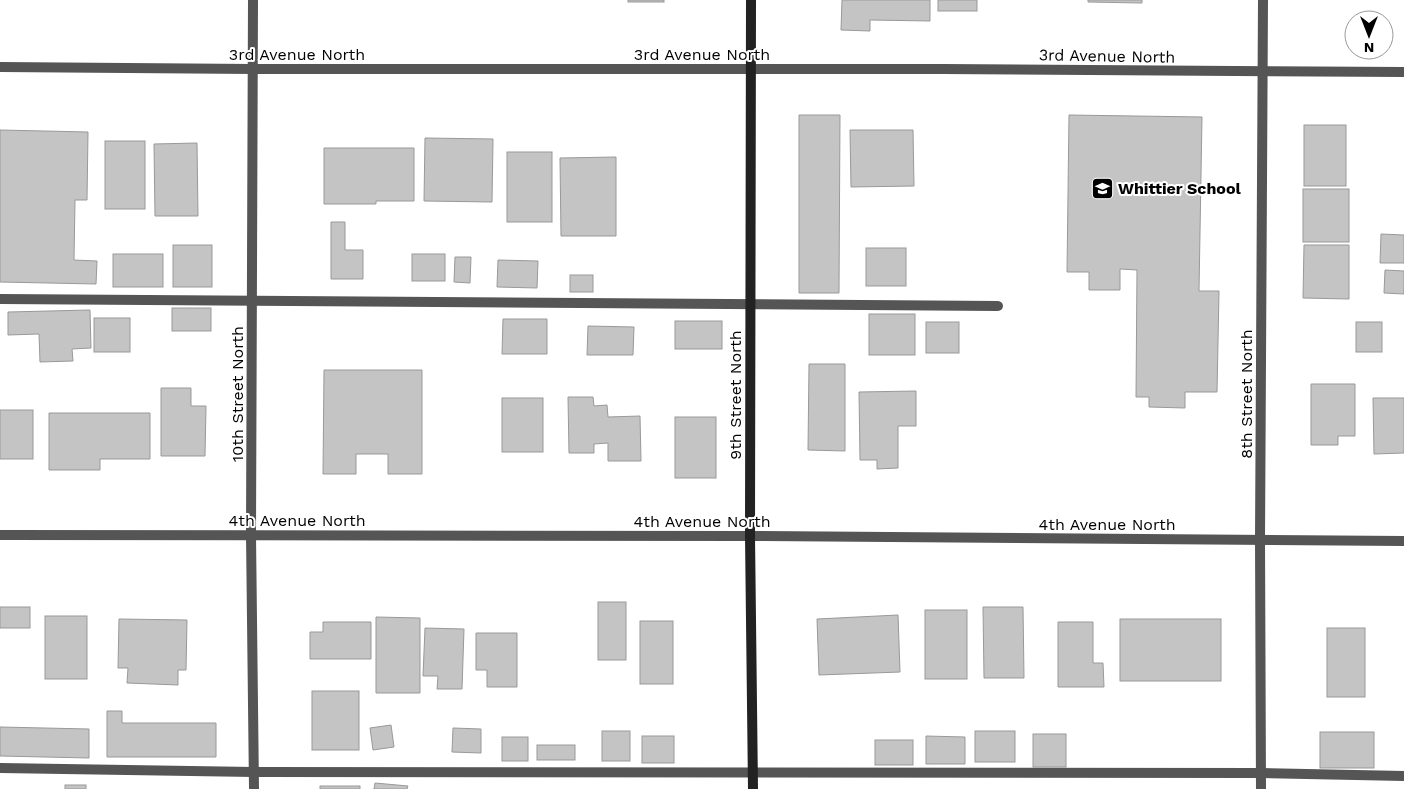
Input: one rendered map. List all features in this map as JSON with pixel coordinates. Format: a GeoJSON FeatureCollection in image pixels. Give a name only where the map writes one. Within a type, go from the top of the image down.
{"type":"FeatureCollection","features":[{"type":"Feature","properties":{"kind":"main road","name":"9th Street North"},"geometry":{"type":"LineString","coordinates":[[751,0],[750,536],[753,789]]}},
{"type":"Feature","properties":{"kind":"street","name":"10th Street North"},"geometry":{"type":"LineString","coordinates":[[253,0],[251,535],[254,789]]}},
{"type":"Feature","properties":{"kind":"street","name":"8th Street North"},"geometry":{"type":"LineString","coordinates":[[1261,789],[1260,540],[1263,0]]}},
{"type":"Feature","properties":{"kind":"street","name":"3rd Avenue North"},"geometry":{"type":"LineString","coordinates":[[0,67],[1404,72]]}},
{"type":"Feature","properties":{"kind":"street"},"geometry":{"type":"LineString","coordinates":[[0,299],[998,306]]}},
{"type":"Feature","properties":{"kind":"street","name":"4th Avenue North"},"geometry":{"type":"LineString","coordinates":[[0,535],[750,536],[1404,541]]}},
{"type":"Feature","properties":{"kind":"street"},"geometry":{"type":"LineString","coordinates":[[0,768],[254,772],[1261,773],[1404,776]]}},
{"type":"Feature","properties":{"kind":"building"},"geometry":{"type":"Polygon","coordinates":[[[628,0],[664,0],[664,2],[628,2],[628,0]]]}},
{"type":"Feature","properties":{"kind":"building"},"geometry":{"type":"Polygon","coordinates":[[[842,0],[930,0],[930,21],[870,20],[870,31],[841,30],[842,0]]]}},
{"type":"Feature","properties":{"kind":"building"},"geometry":{"type":"Polygon","coordinates":[[[938,0],[977,0],[977,11],[938,11],[938,0]]]}},
{"type":"Feature","properties":{"kind":"building"},"geometry":{"type":"Polygon","coordinates":[[[1088,0],[1142,0],[1142,3],[1088,2],[1088,0]]]}},
{"type":"Feature","properties":{"kind":"building"},"geometry":{"type":"Polygon","coordinates":[[[799,115],[840,115],[839,293],[799,293],[799,115]]]}},
{"type":"Feature","properties":{"kind":"building"},"geometry":{"type":"Polygon","coordinates":[[[1069,115],[1202,117],[1199,291],[1219,291],[1217,392],[1185,392],[1185,408],[1149,407],[1149,397],[1136,397],[1137,270],[1120,269],[1120,290],[1089,290],[1089,272],[1067,272],[1069,115]]]}},
{"type":"Feature","properties":{"kind":"building"},"geometry":{"type":"Polygon","coordinates":[[[1304,125],[1346,125],[1346,186],[1304,186],[1304,125]]]}},
{"type":"Feature","properties":{"kind":"building"},"geometry":{"type":"Polygon","coordinates":[[[0,130],[88,132],[87,200],[75,200],[74,260],[97,261],[96,284],[0,282],[0,130]]]}},
{"type":"Feature","properties":{"kind":"building"},"geometry":{"type":"Polygon","coordinates":[[[850,130],[913,130],[914,186],[851,187],[850,130]]]}},
{"type":"Feature","properties":{"kind":"building"},"geometry":{"type":"Polygon","coordinates":[[[425,138],[493,139],[492,202],[424,201],[425,138]]]}},
{"type":"Feature","properties":{"kind":"building"},"geometry":{"type":"Polygon","coordinates":[[[105,141],[145,141],[145,209],[105,209],[105,141]]]}},
{"type":"Feature","properties":{"kind":"building"},"geometry":{"type":"Polygon","coordinates":[[[197,143],[198,216],[155,216],[154,144],[197,143]]]}},
{"type":"Feature","properties":{"kind":"building"},"geometry":{"type":"Polygon","coordinates":[[[324,148],[414,148],[414,201],[376,201],[376,204],[324,204],[324,148]]]}},
{"type":"Feature","properties":{"kind":"building"},"geometry":{"type":"Polygon","coordinates":[[[507,152],[552,152],[552,222],[507,222],[507,152]]]}},
{"type":"Feature","properties":{"kind":"building"},"geometry":{"type":"Polygon","coordinates":[[[616,157],[616,236],[561,236],[560,158],[616,157]]]}},
{"type":"Feature","properties":{"kind":"building"},"geometry":{"type":"Polygon","coordinates":[[[1303,189],[1349,189],[1349,242],[1303,242],[1303,189]]]}},
{"type":"Feature","properties":{"kind":"building"},"geometry":{"type":"Polygon","coordinates":[[[331,222],[345,222],[345,250],[363,250],[363,279],[331,279],[331,222]]]}},
{"type":"Feature","properties":{"kind":"building"},"geometry":{"type":"Polygon","coordinates":[[[1381,234],[1404,235],[1404,263],[1380,263],[1381,234]]]}},
{"type":"Feature","properties":{"kind":"building"},"geometry":{"type":"Polygon","coordinates":[[[173,245],[212,245],[212,287],[173,287],[173,245]]]}},
{"type":"Feature","properties":{"kind":"building"},"geometry":{"type":"Polygon","coordinates":[[[1304,245],[1349,245],[1349,299],[1303,298],[1304,245]]]}},
{"type":"Feature","properties":{"kind":"building"},"geometry":{"type":"Polygon","coordinates":[[[866,248],[906,248],[906,286],[866,286],[866,248]]]}},
{"type":"Feature","properties":{"kind":"building"},"geometry":{"type":"Polygon","coordinates":[[[113,254],[163,254],[163,287],[113,287],[113,254]]]}},
{"type":"Feature","properties":{"kind":"building"},"geometry":{"type":"Polygon","coordinates":[[[412,254],[445,254],[445,281],[412,281],[412,254]]]}},
{"type":"Feature","properties":{"kind":"building"},"geometry":{"type":"Polygon","coordinates":[[[455,257],[471,257],[470,283],[454,282],[455,257]]]}},
{"type":"Feature","properties":{"kind":"building"},"geometry":{"type":"Polygon","coordinates":[[[498,260],[538,261],[537,288],[497,287],[498,260]]]}},
{"type":"Feature","properties":{"kind":"building"},"geometry":{"type":"Polygon","coordinates":[[[1385,270],[1404,271],[1404,294],[1384,293],[1385,270]]]}},
{"type":"Feature","properties":{"kind":"building"},"geometry":{"type":"Polygon","coordinates":[[[570,275],[593,275],[593,292],[570,292],[570,275]]]}},
{"type":"Feature","properties":{"kind":"building"},"geometry":{"type":"Polygon","coordinates":[[[172,308],[211,308],[211,331],[172,331],[172,308]]]}},
{"type":"Feature","properties":{"kind":"building"},"geometry":{"type":"Polygon","coordinates":[[[90,310],[91,348],[72,349],[73,361],[40,362],[39,334],[8,335],[8,312],[90,310]]]}},
{"type":"Feature","properties":{"kind":"building"},"geometry":{"type":"Polygon","coordinates":[[[869,314],[915,314],[915,355],[869,355],[869,314]]]}},
{"type":"Feature","properties":{"kind":"building"},"geometry":{"type":"Polygon","coordinates":[[[94,318],[130,318],[130,352],[94,352],[94,318]]]}},
{"type":"Feature","properties":{"kind":"building"},"geometry":{"type":"Polygon","coordinates":[[[503,319],[547,319],[547,354],[502,354],[503,319]]]}},
{"type":"Feature","properties":{"kind":"building"},"geometry":{"type":"Polygon","coordinates":[[[675,321],[722,321],[722,349],[675,349],[675,321]]]}},
{"type":"Feature","properties":{"kind":"building"},"geometry":{"type":"Polygon","coordinates":[[[926,322],[959,322],[959,353],[926,353],[926,322]]]}},
{"type":"Feature","properties":{"kind":"building"},"geometry":{"type":"Polygon","coordinates":[[[1356,322],[1382,322],[1382,352],[1356,352],[1356,322]]]}},
{"type":"Feature","properties":{"kind":"building"},"geometry":{"type":"Polygon","coordinates":[[[588,326],[634,327],[633,355],[587,355],[588,326]]]}},
{"type":"Feature","properties":{"kind":"building"},"geometry":{"type":"Polygon","coordinates":[[[809,364],[845,364],[845,451],[808,450],[809,364]]]}},
{"type":"Feature","properties":{"kind":"building"},"geometry":{"type":"Polygon","coordinates":[[[324,370],[422,370],[422,474],[388,474],[388,454],[356,454],[356,474],[323,474],[324,370]]]}},
{"type":"Feature","properties":{"kind":"building"},"geometry":{"type":"Polygon","coordinates":[[[1311,384],[1355,384],[1355,436],[1338,436],[1338,445],[1311,445],[1311,384]]]}},
{"type":"Feature","properties":{"kind":"building"},"geometry":{"type":"Polygon","coordinates":[[[161,388],[191,388],[191,406],[206,406],[205,456],[161,456],[161,388]]]}},
{"type":"Feature","properties":{"kind":"building"},"geometry":{"type":"Polygon","coordinates":[[[916,391],[916,426],[898,426],[898,468],[877,469],[877,460],[860,460],[859,392],[916,391]]]}},
{"type":"Feature","properties":{"kind":"building"},"geometry":{"type":"Polygon","coordinates":[[[568,397],[593,397],[594,406],[607,405],[608,417],[640,416],[641,461],[608,461],[608,443],[594,444],[594,453],[569,453],[568,397]]]}},
{"type":"Feature","properties":{"kind":"building"},"geometry":{"type":"Polygon","coordinates":[[[502,398],[543,398],[543,452],[502,452],[502,398]]]}},
{"type":"Feature","properties":{"kind":"building"},"geometry":{"type":"Polygon","coordinates":[[[1373,398],[1404,398],[1404,453],[1374,454],[1373,398]]]}},
{"type":"Feature","properties":{"kind":"building"},"geometry":{"type":"Polygon","coordinates":[[[0,410],[33,410],[33,459],[0,459],[0,410]]]}},
{"type":"Feature","properties":{"kind":"building"},"geometry":{"type":"Polygon","coordinates":[[[49,413],[150,413],[150,459],[100,459],[100,470],[49,470],[49,413]]]}},
{"type":"Feature","properties":{"kind":"building"},"geometry":{"type":"Polygon","coordinates":[[[675,417],[716,417],[716,478],[675,478],[675,417]]]}},
{"type":"Feature","properties":{"kind":"building"},"geometry":{"type":"Polygon","coordinates":[[[598,602],[626,602],[626,660],[598,660],[598,602]]]}},
{"type":"Feature","properties":{"kind":"building"},"geometry":{"type":"Polygon","coordinates":[[[0,607],[30,607],[30,628],[0,628],[0,607]]]}},
{"type":"Feature","properties":{"kind":"building"},"geometry":{"type":"Polygon","coordinates":[[[983,607],[1023,607],[1024,678],[984,678],[983,607]]]}},
{"type":"Feature","properties":{"kind":"building"},"geometry":{"type":"Polygon","coordinates":[[[925,610],[967,610],[967,679],[925,679],[925,610]]]}},
{"type":"Feature","properties":{"kind":"building"},"geometry":{"type":"Polygon","coordinates":[[[898,615],[900,672],[819,675],[817,619],[898,615]]]}},
{"type":"Feature","properties":{"kind":"building"},"geometry":{"type":"Polygon","coordinates":[[[45,616],[87,616],[87,679],[45,679],[45,616]]]}},
{"type":"Feature","properties":{"kind":"building"},"geometry":{"type":"Polygon","coordinates":[[[376,617],[420,618],[420,693],[376,693],[376,617]]]}},
{"type":"Feature","properties":{"kind":"building"},"geometry":{"type":"Polygon","coordinates":[[[119,619],[187,620],[186,670],[178,670],[178,685],[127,683],[128,668],[118,668],[119,619]]]}},
{"type":"Feature","properties":{"kind":"building"},"geometry":{"type":"Polygon","coordinates":[[[1120,619],[1221,619],[1221,681],[1120,681],[1120,619]]]}},
{"type":"Feature","properties":{"kind":"building"},"geometry":{"type":"Polygon","coordinates":[[[640,621],[673,621],[673,684],[640,684],[640,621]]]}},
{"type":"Feature","properties":{"kind":"building"},"geometry":{"type":"Polygon","coordinates":[[[323,622],[371,622],[371,659],[310,659],[310,632],[323,632],[323,622]]]}},
{"type":"Feature","properties":{"kind":"building"},"geometry":{"type":"Polygon","coordinates":[[[1058,622],[1093,622],[1093,663],[1103,663],[1104,687],[1058,687],[1058,622]]]}},
{"type":"Feature","properties":{"kind":"building"},"geometry":{"type":"Polygon","coordinates":[[[425,628],[464,629],[462,689],[437,689],[438,676],[423,676],[425,628]]]}},
{"type":"Feature","properties":{"kind":"building"},"geometry":{"type":"Polygon","coordinates":[[[1327,628],[1365,628],[1365,697],[1327,697],[1327,628]]]}},
{"type":"Feature","properties":{"kind":"building"},"geometry":{"type":"Polygon","coordinates":[[[476,633],[517,633],[517,687],[487,687],[487,670],[476,670],[476,633]]]}},
{"type":"Feature","properties":{"kind":"building"},"geometry":{"type":"Polygon","coordinates":[[[312,691],[359,691],[359,750],[312,750],[312,691]]]}},
{"type":"Feature","properties":{"kind":"building"},"geometry":{"type":"Polygon","coordinates":[[[107,711],[122,711],[122,723],[216,723],[216,757],[107,757],[107,711]]]}},
{"type":"Feature","properties":{"kind":"building"},"geometry":{"type":"Polygon","coordinates":[[[391,725],[394,747],[373,750],[370,728],[391,725]]]}},
{"type":"Feature","properties":{"kind":"building"},"geometry":{"type":"Polygon","coordinates":[[[0,727],[89,729],[89,758],[0,756],[0,727]]]}},
{"type":"Feature","properties":{"kind":"building"},"geometry":{"type":"Polygon","coordinates":[[[453,728],[481,729],[481,753],[452,752],[453,728]]]}},
{"type":"Feature","properties":{"kind":"building"},"geometry":{"type":"Polygon","coordinates":[[[602,731],[630,731],[630,761],[602,761],[602,731]]]}},
{"type":"Feature","properties":{"kind":"building"},"geometry":{"type":"Polygon","coordinates":[[[975,731],[1015,731],[1015,762],[975,762],[975,731]]]}},
{"type":"Feature","properties":{"kind":"building"},"geometry":{"type":"Polygon","coordinates":[[[1320,732],[1374,732],[1374,768],[1320,768],[1320,732]]]}},
{"type":"Feature","properties":{"kind":"building"},"geometry":{"type":"Polygon","coordinates":[[[1033,734],[1066,734],[1066,767],[1033,767],[1033,734]]]}},
{"type":"Feature","properties":{"kind":"building"},"geometry":{"type":"Polygon","coordinates":[[[642,736],[674,736],[674,763],[642,763],[642,736]]]}},
{"type":"Feature","properties":{"kind":"building"},"geometry":{"type":"Polygon","coordinates":[[[926,736],[965,737],[965,764],[926,764],[926,736]]]}},
{"type":"Feature","properties":{"kind":"building"},"geometry":{"type":"Polygon","coordinates":[[[502,737],[528,737],[528,761],[502,761],[502,737]]]}},
{"type":"Feature","properties":{"kind":"building"},"geometry":{"type":"Polygon","coordinates":[[[875,740],[913,740],[913,765],[875,765],[875,740]]]}},
{"type":"Feature","properties":{"kind":"building"},"geometry":{"type":"Polygon","coordinates":[[[537,745],[575,745],[575,760],[537,760],[537,745]]]}},
{"type":"Feature","properties":{"kind":"building"},"geometry":{"type":"Polygon","coordinates":[[[375,783],[408,786],[407,789],[374,789],[375,783]]]}},
{"type":"Feature","properties":{"kind":"building"},"geometry":{"type":"Polygon","coordinates":[[[65,785],[86,785],[86,789],[65,789],[65,785]]]}},
{"type":"Feature","properties":{"kind":"building"},"geometry":{"type":"Polygon","coordinates":[[[320,786],[360,786],[360,789],[320,789],[320,786]]]}},
{"type":"Feature","properties":{"kind":"place","name":"Whittier School"},"geometry":{"type":"Point","coordinates":[1102,188]}}]}
